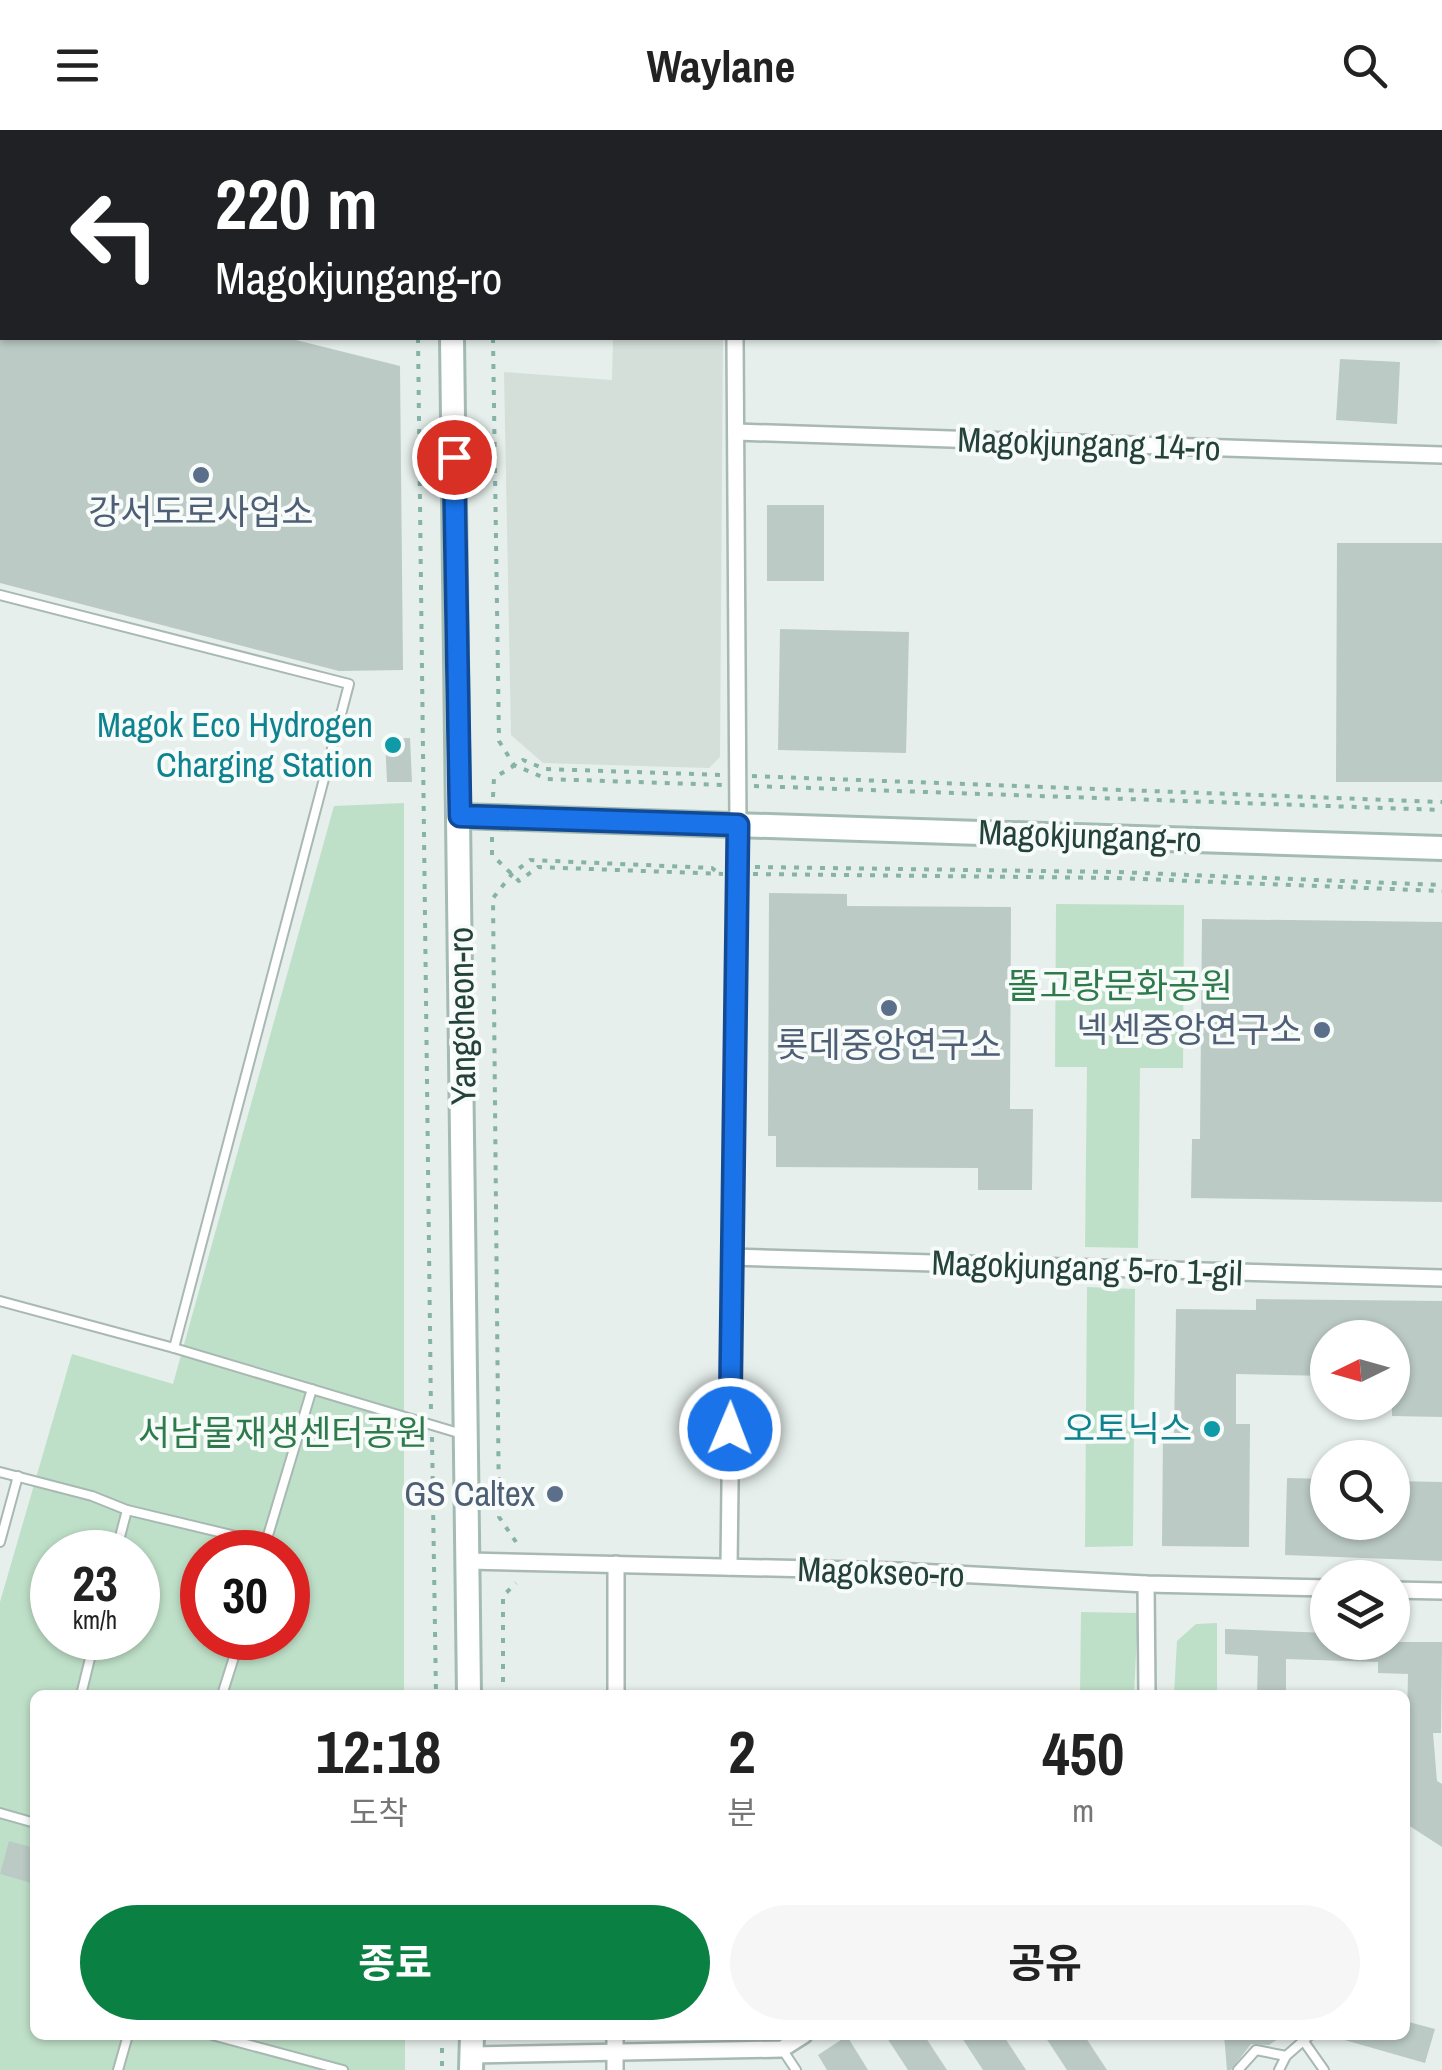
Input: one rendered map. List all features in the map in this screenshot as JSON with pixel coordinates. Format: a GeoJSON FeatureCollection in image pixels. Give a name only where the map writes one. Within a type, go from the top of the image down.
{"type":"FeatureCollection","features":[{"type":"Feature","properties":{"kind":"main road","name":"Yangcheon-ro"},"geometry":{"type":"LineString","coordinates":[[452,340],[469,1690]]}},
{"type":"Feature","properties":{"kind":"main road","name":"Magokjungang-ro"},"geometry":{"type":"LineString","coordinates":[[460,816],[1442,848]]}},
{"type":"Feature","properties":{"kind":"street"},"geometry":{"type":"LineString","coordinates":[[729,1567],[738,825],[734,340]]}},
{"type":"Feature","properties":{"kind":"street","name":"Magokjungang 14-ro"},"geometry":{"type":"LineString","coordinates":[[736,432],[1442,455]]}},
{"type":"Feature","properties":{"kind":"street","name":"Magokjungang 5-ro 1-gil"},"geometry":{"type":"LineString","coordinates":[[732,1258],[1442,1278]]}},
{"type":"Feature","properties":{"kind":"street","name":"Magokseo-ro"},"geometry":{"type":"LineString","coordinates":[[468,1561],[897,1571],[1310,1588]]}},
{"type":"Feature","properties":{"kind":"street"},"geometry":{"type":"LineString","coordinates":[[616,1564],[616,1690]]}},
{"type":"Feature","properties":{"kind":"street"},"geometry":{"type":"LineString","coordinates":[[1146,1584],[1147,1690]]}},
{"type":"Feature","properties":{"kind":"street"},"geometry":{"type":"LineString","coordinates":[[1410,1590],[1442,1591]]}},
{"type":"Feature","properties":{"kind":"street"},"geometry":{"type":"LineString","coordinates":[[471,2053],[615,2043],[782,2049],[796,2040]]}},
{"type":"Feature","properties":{"kind":"street"},"geometry":{"type":"LineString","coordinates":[[615,2043],[615,2070]]}},
{"type":"Feature","properties":{"kind":"lane"},"geometry":{"type":"LineString","coordinates":[[0,595],[349,684],[174,1348]]}},
{"type":"Feature","properties":{"kind":"lane"},"geometry":{"type":"LineString","coordinates":[[0,1302],[174,1348],[466,1435]]}},
{"type":"Feature","properties":{"kind":"lane"},"geometry":{"type":"LineString","coordinates":[[269,1530],[312,1389]]}},
{"type":"Feature","properties":{"kind":"lane"},"geometry":{"type":"LineString","coordinates":[[0,1472],[199,1530]]}},
{"type":"Feature","properties":{"kind":"lane"},"geometry":{"type":"LineString","coordinates":[[0,1542],[18,1476]]}},
{"type":"Feature","properties":{"kind":"lane"},"geometry":{"type":"LineString","coordinates":[[122,1530],[127,1510]]}},
{"type":"Feature","properties":{"kind":"lane"},"geometry":{"type":"LineString","coordinates":[[82,1690],[90,1660]]}},
{"type":"Feature","properties":{"kind":"lane"},"geometry":{"type":"LineString","coordinates":[[224,1690],[233,1660]]}},
{"type":"Feature","properties":{"kind":"lane"},"geometry":{"type":"LineString","coordinates":[[0,1813],[30,1822]]}},
{"type":"Feature","properties":{"kind":"lane"},"geometry":{"type":"LineString","coordinates":[[118,2070],[127,2040]]}},
{"type":"Feature","properties":{"kind":"lane"},"geometry":{"type":"LineString","coordinates":[[231,2040],[344,2070]]}},
{"type":"Feature","properties":{"kind":"lane"},"geometry":{"type":"LineString","coordinates":[[1280,2070],[1286,2056],[1305,2040]]}},
{"type":"Feature","properties":{"kind":"lane"},"geometry":{"type":"LineString","coordinates":[[1308,2040],[1324,2070]]}},
{"type":"Feature","properties":{"kind":"lane"},"geometry":{"type":"LineString","coordinates":[[782,2049],[796,2070]]}},
{"type":"Feature","properties":{"kind":"lane"},"geometry":{"type":"LineString","coordinates":[[1238,2070],[1256,2050],[1286,2056]]}},
{"type":"Feature","properties":{"kind":"path"},"geometry":{"type":"LineString","coordinates":[[418,340],[436,1690]]}},
{"type":"Feature","properties":{"kind":"path"},"geometry":{"type":"LineString","coordinates":[[493,340],[499,741],[514,765],[547,780],[737,781],[1442,802]]}},
{"type":"Feature","properties":{"kind":"path"},"geometry":{"type":"LineString","coordinates":[[514,765],[523,760],[546,769],[737,781],[1442,810]]}},
{"type":"Feature","properties":{"kind":"path"},"geometry":{"type":"LineString","coordinates":[[512,874],[519,882],[538,867],[718,874],[712,868],[530,860],[512,874],[493,898],[499,1517],[516,1542]]}},
{"type":"Feature","properties":{"kind":"path"},"geometry":{"type":"LineString","coordinates":[[748,874],[1116,878],[1442,888]]}},
{"type":"Feature","properties":{"kind":"path"},"geometry":{"type":"LineString","coordinates":[[504,1690],[502,1596],[516,1583]]}},
{"type":"Feature","properties":{"kind":"path"},"geometry":{"type":"LineString","coordinates":[[442,2040],[442,2070]]}},
{"type":"Feature","properties":{"kind":"shaded area"},"geometry":{"type":"Polygon","coordinates":[[[613,340],[723,340],[720,757],[709,768],[543,763],[511,735],[504,372],[612,380],[613,340]]]}},
{"type":"Feature","properties":{"kind":"green space","name":"서남물재생센터공원"},"geometry":{"type":"Polygon","coordinates":[[[404,803],[404,1690],[30,1690],[30,2040],[405,2040],[405,2070],[0,2070],[0,1602],[72,1354],[173,1384],[334,806],[404,803]]]}},
{"type":"Feature","properties":{"kind":"green space","name":"똘고랑문화공원"},"geometry":{"type":"Polygon","coordinates":[[[1056,904],[1184,905],[1183,1068],[1140,1068],[1138,1248],[1085,1247],[1087,1067],[1055,1067],[1056,904]]]}},
{"type":"Feature","properties":{"kind":"green space"},"geometry":{"type":"Polygon","coordinates":[[[1087,1287],[1135,1289],[1133,1546],[1085,1547],[1087,1287]]]}},
{"type":"Feature","properties":{"kind":"green space"},"geometry":{"type":"Polygon","coordinates":[[[1081,1612],[1138,1613],[1134,1690],[1080,1690],[1081,1612]]]}},
{"type":"Feature","properties":{"kind":"green space"},"geometry":{"type":"Polygon","coordinates":[[[1217,1623],[1217,1690],[1174,1690],[1177,1641],[1196,1624],[1217,1623]]]}},
{"type":"Feature","properties":{"kind":"building","name":"강서도로사업소"},"geometry":{"type":"Polygon","coordinates":[[[0,340],[296,340],[400,366],[403,670],[339,671],[0,583],[0,340]]]}},
{"type":"Feature","properties":{"kind":"building"},"geometry":{"type":"Polygon","coordinates":[[[1340,359],[1400,362],[1397,424],[1336,420],[1340,359]]]}},
{"type":"Feature","properties":{"kind":"building"},"geometry":{"type":"Polygon","coordinates":[[[767,505],[824,505],[824,581],[767,581],[767,505]]]}},
{"type":"Feature","properties":{"kind":"building"},"geometry":{"type":"Polygon","coordinates":[[[1337,543],[1442,543],[1442,782],[1336,782],[1337,543]]]}},
{"type":"Feature","properties":{"kind":"building"},"geometry":{"type":"Polygon","coordinates":[[[780,629],[909,632],[906,753],[778,750],[780,629]]]}},
{"type":"Feature","properties":{"kind":"building","name":"Magok Eco Hydrogen Charging Station"},"geometry":{"type":"Polygon","coordinates":[[[410,738],[412,782],[387,782],[385,739],[410,738]]]}},
{"type":"Feature","properties":{"kind":"building","name":"롯데중앙연구소"},"geometry":{"type":"Polygon","coordinates":[[[769,893],[847,894],[847,906],[1011,907],[1010,1109],[1033,1109],[1032,1190],[978,1190],[978,1168],[776,1167],[776,1136],[768,1136],[769,893]]]}},
{"type":"Feature","properties":{"kind":"building","name":"넥센중앙연구소"},"geometry":{"type":"Polygon","coordinates":[[[1202,919],[1442,922],[1442,1202],[1191,1198],[1192,1139],[1200,1139],[1202,919]]]}},
{"type":"Feature","properties":{"kind":"building","name":"오토닉스"},"geometry":{"type":"Polygon","coordinates":[[[1256,1299],[1442,1301],[1442,1417],[1410,1416],[1410,1320],[1310,1320],[1310,1376],[1236,1374],[1236,1424],[1250,1424],[1249,1547],[1162,1546],[1163,1433],[1174,1434],[1176,1309],[1256,1310],[1256,1299]]]}},
{"type":"Feature","properties":{"kind":"building"},"geometry":{"type":"Polygon","coordinates":[[[1287,1478],[1310,1479],[1310,1540],[1410,1540],[1410,1481],[1442,1482],[1442,1561],[1285,1555],[1287,1478]]]}},
{"type":"Feature","properties":{"kind":"building"},"geometry":{"type":"Polygon","coordinates":[[[1225,1629],[1310,1632],[1310,1660],[1286,1659],[1286,1690],[1257,1690],[1258,1656],[1225,1654],[1225,1629]]]}},
{"type":"Feature","properties":{"kind":"building"},"geometry":{"type":"Polygon","coordinates":[[[1410,1642],[1442,1642],[1441,1733],[1433,1733],[1437,1781],[1442,1784],[1442,1847],[1410,1826],[1408,1674],[1378,1673],[1378,1662],[1317,1660],[1410,1660],[1410,1642]]]}},
{"type":"Feature","properties":{"kind":"building"},"geometry":{"type":"Polygon","coordinates":[[[9,1841],[30,1847],[30,1883],[0,1874],[9,1841]]]}},
{"type":"Feature","properties":{"kind":"building"},"geometry":{"type":"Polygon","coordinates":[[[1410,2022],[1435,2029],[1425,2063],[1344,2040],[1410,2040],[1410,2022]]]}},
{"type":"Feature","properties":{"kind":"building"},"geometry":{"type":"Polygon","coordinates":[[[841,2040],[849,2040],[868,2070],[827,2070],[818,2055],[841,2040]]]}},
{"type":"Feature","properties":{"kind":"building"},"geometry":{"type":"Polygon","coordinates":[[[888,2040],[927,2040],[947,2070],[908,2070],[888,2040]]]}},
{"type":"Feature","properties":{"kind":"building"},"geometry":{"type":"Polygon","coordinates":[[[963,2040],[1006,2040],[1026,2070],[983,2070],[963,2040]]]}},
{"type":"Feature","properties":{"kind":"building"},"geometry":{"type":"Polygon","coordinates":[[[1047,2040],[1087,2040],[1107,2070],[1067,2070],[1047,2040]]]}},
{"type":"Feature","properties":{"kind":"building"},"geometry":{"type":"Polygon","coordinates":[[[1224,2040],[1276,2040],[1269,2045],[1251,2044],[1227,2070],[1224,2040]]]}},
{"type":"Feature","properties":{"kind":"place","name":"강서도로사업소"},"geometry":{"type":"Point","coordinates":[201,475]}},
{"type":"Feature","properties":{"kind":"place","name":"Magok Eco Hydrogen Charging Station"},"geometry":{"type":"Point","coordinates":[393,745]}},
{"type":"Feature","properties":{"kind":"place","name":"롯데중앙연구소"},"geometry":{"type":"Point","coordinates":[889,1008]}},
{"type":"Feature","properties":{"kind":"place","name":"넥센중앙연구소"},"geometry":{"type":"Point","coordinates":[1322,1030]}},
{"type":"Feature","properties":{"kind":"place","name":"오토닉스"},"geometry":{"type":"Point","coordinates":[1212,1429]}},
{"type":"Feature","properties":{"kind":"place","name":"GS Caltex"},"geometry":{"type":"Point","coordinates":[555,1494]}},
{"type":"Feature","properties":{"kind":"route"},"geometry":{"type":"LineString","coordinates":[[454,457],[460,816],[738,825],[730,1429]]}}]}
